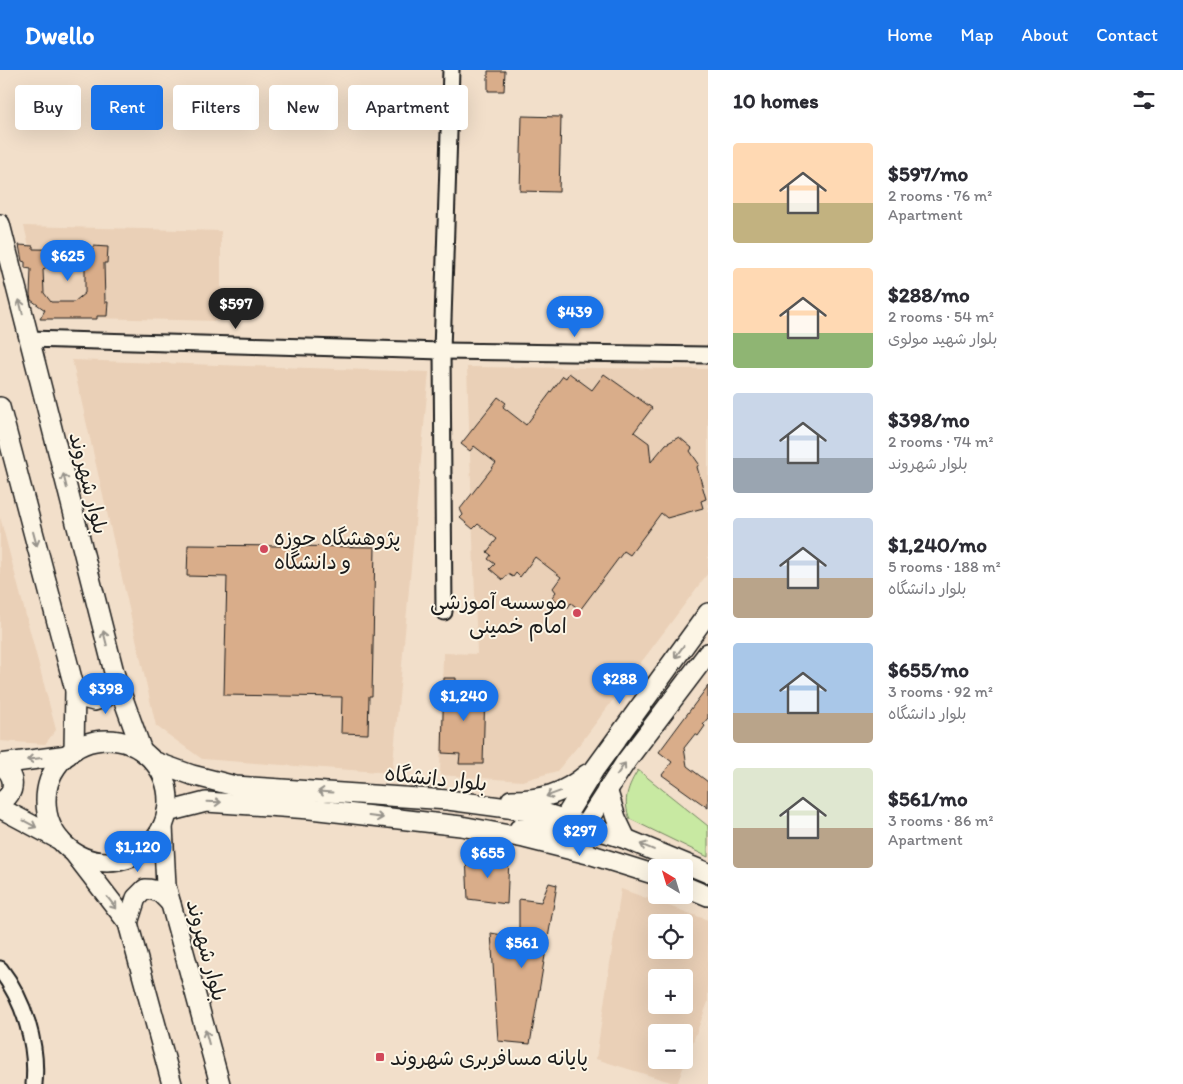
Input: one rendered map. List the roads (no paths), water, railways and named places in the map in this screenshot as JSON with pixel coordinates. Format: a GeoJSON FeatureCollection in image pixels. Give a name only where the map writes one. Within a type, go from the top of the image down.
{"type":"FeatureCollection","features":[{"type":"Feature","properties":{"kind":"main road","name":"بلوار شهروند"},"geometry":{"type":"LineString","coordinates":[[0,224],[115,676],[148,756]]}},
{"type":"Feature","properties":{"kind":"main road"},"geometry":{"type":"LineString","coordinates":[[0,407],[75,690],[71,753]]}},
{"type":"Feature","properties":{"kind":"main road"},"geometry":{"type":"LineString","coordinates":[[630,866],[619,854],[583,840],[573,824],[580,792],[708,613]]}},
{"type":"Feature","properties":{"kind":"main road"},"geometry":{"type":"LineString","coordinates":[[484,831],[573,824],[604,794],[708,652]]}},
{"type":"Feature","properties":{"kind":"main road"},"geometry":{"type":"LineString","coordinates":[[75,690],[83,698],[94,701],[106,697],[114,688],[115,676]]}},
{"type":"Feature","properties":{"kind":"main road"},"geometry":{"type":"LineString","coordinates":[[0,808],[66,845],[85,858],[100,862],[115,861],[130,857],[143,850],[154,839],[165,819],[168,799],[166,785],[161,772],[148,756],[130,745],[118,741],[104,740],[91,742],[71,753],[57,766],[50,780],[46,796],[47,812],[52,827],[66,845],[128,923],[172,1084]]}},
{"type":"Feature","properties":{"kind":"main road"},"geometry":{"type":"LineString","coordinates":[[0,765],[71,753]]}},
{"type":"Feature","properties":{"kind":"main road","name":"بلوار دانشگاه"},"geometry":{"type":"LineString","coordinates":[[148,756],[192,775],[235,786],[448,800],[544,813],[573,824],[626,838],[708,873]]}},
{"type":"Feature","properties":{"kind":"main road"},"geometry":{"type":"LineString","coordinates":[[0,765],[12,777],[13,787],[7,798],[0,802]]}},
{"type":"Feature","properties":{"kind":"main road"},"geometry":{"type":"LineString","coordinates":[[448,800],[524,800],[551,796],[578,782],[594,770]]}},
{"type":"Feature","properties":{"kind":"main road"},"geometry":{"type":"LineString","coordinates":[[580,792],[588,801],[595,801],[604,794]]}},
{"type":"Feature","properties":{"kind":"main road"},"geometry":{"type":"LineString","coordinates":[[604,794],[626,838]]}},
{"type":"Feature","properties":{"kind":"main road"},"geometry":{"type":"LineString","coordinates":[[165,819],[206,802],[319,810],[484,831],[524,838],[592,854],[648,872]]}},
{"type":"Feature","properties":{"kind":"main road","name":"بلوار شهروند"},"geometry":{"type":"LineString","coordinates":[[165,819],[166,886],[220,1084]]}},
{"type":"Feature","properties":{"kind":"main road"},"geometry":{"type":"LineString","coordinates":[[128,923],[136,898],[145,889],[156,889],[171,904]]}},
{"type":"Feature","properties":{"kind":"main road"},"geometry":{"type":"LineString","coordinates":[[693,890],[708,896]]}},
{"type":"Feature","properties":{"kind":"street"},"geometry":{"type":"LineString","coordinates":[[444,612],[442,351],[451,70]]}},
{"type":"Feature","properties":{"kind":"street"},"geometry":{"type":"LineString","coordinates":[[29,339],[442,351],[708,355]]}},
{"type":"Feature","properties":{"kind":"street"},"geometry":{"type":"LineString","coordinates":[[0,969],[20,1002],[30,1035],[36,1070],[34,1084]]}},
{"type":"Feature","properties":{"kind":"place","name":"پژوهشگاه حوزه و دانشگاه"},"geometry":{"type":"Point","coordinates":[264,549]}},
{"type":"Feature","properties":{"kind":"place","name":"موسسه آموزشی امام خمینی"},"geometry":{"type":"Point","coordinates":[577,613]}},
{"type":"Feature","properties":{"kind":"place","name":"پایانه مسافربری شهروند"},"geometry":{"type":"Point","coordinates":[380,1057]}}]}
